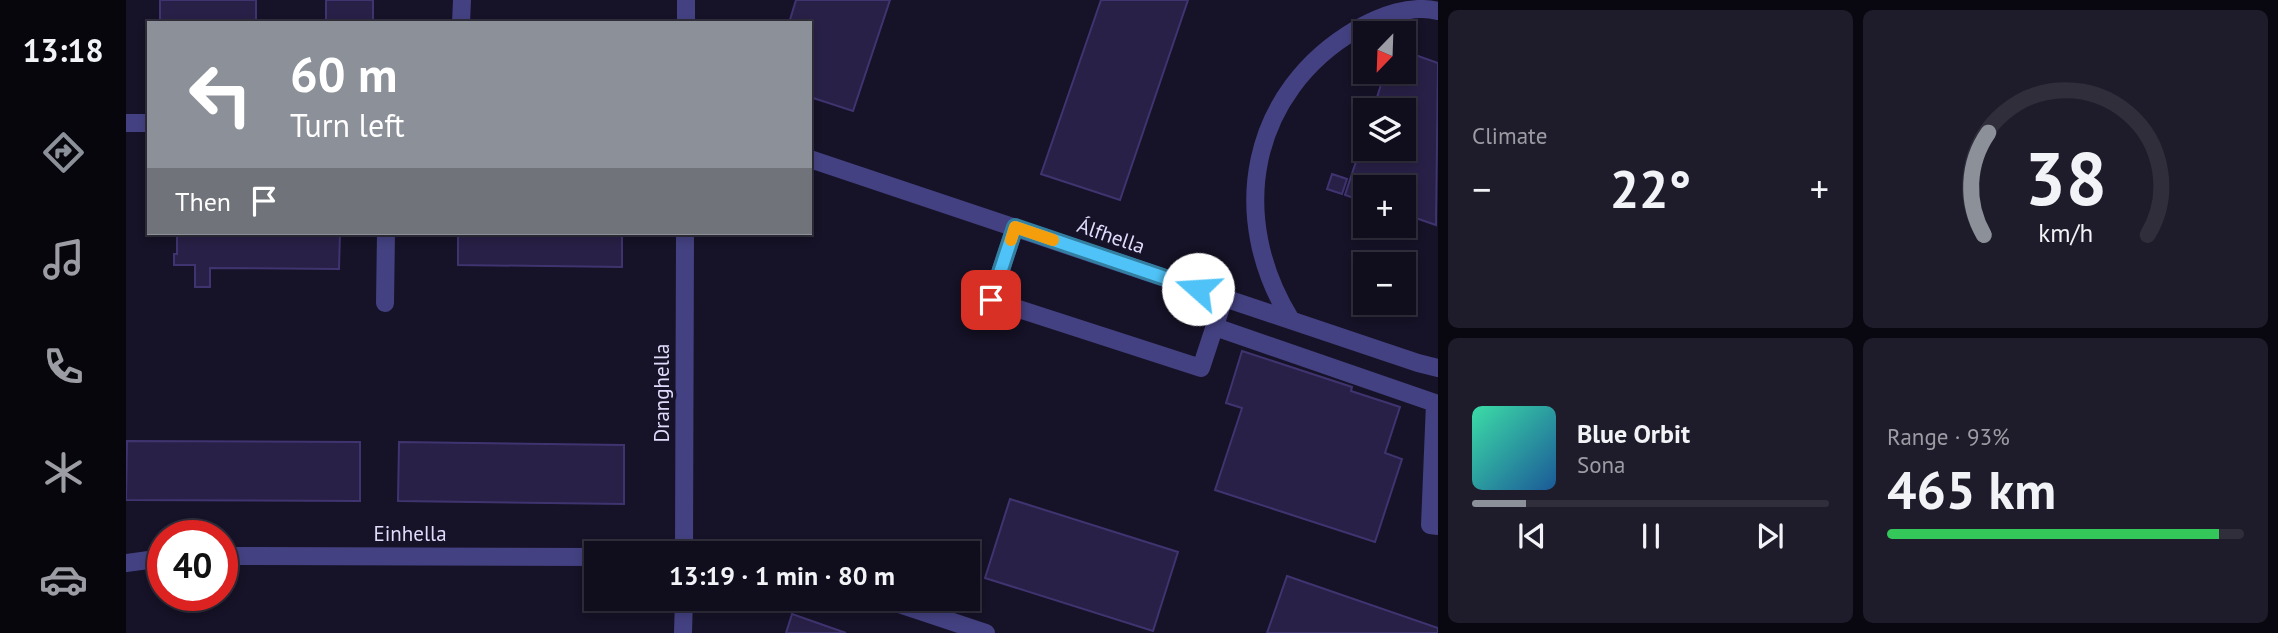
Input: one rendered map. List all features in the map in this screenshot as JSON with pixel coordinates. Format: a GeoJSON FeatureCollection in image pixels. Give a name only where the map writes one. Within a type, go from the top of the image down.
{"type":"FeatureCollection","features":[{"type":"Feature","properties":{"kind":"street"},"geometry":{"type":"LineString","coordinates":[[461,21],[462,0]]}},
{"type":"Feature","properties":{"kind":"street"},"geometry":{"type":"LineString","coordinates":[[686,0],[686,21]]}},
{"type":"Feature","properties":{"kind":"street"},"geometry":{"type":"LineString","coordinates":[[1291,320],[1265,269],[1257,236],[1255,213],[1258,167],[1272,123],[1282,103],[1310,66],[1345,36],[1386,16],[1408,9],[1428,8],[1438,11]]}},
{"type":"Feature","properties":{"kind":"street"},"geometry":{"type":"LineString","coordinates":[[126,123],[147,123]]}},
{"type":"Feature","properties":{"kind":"street","name":"Álfhella"},"geometry":{"type":"LineString","coordinates":[[812,160],[1438,368]]}},
{"type":"Feature","properties":{"kind":"street"},"geometry":{"type":"LineString","coordinates":[[1015,227],[991,300],[1201,368],[1224,298]]}},
{"type":"Feature","properties":{"kind":"street"},"geometry":{"type":"LineString","coordinates":[[385,303],[386,235]]}},
{"type":"Feature","properties":{"kind":"street","name":"Dranghella"},"geometry":{"type":"LineString","coordinates":[[684,541],[685,235]]}},
{"type":"Feature","properties":{"kind":"street"},"geometry":{"type":"LineString","coordinates":[[1215,327],[1435,402],[1430,524],[1438,526]]}},
{"type":"Feature","properties":{"kind":"street","name":"Einhella"},"geometry":{"type":"LineString","coordinates":[[238,556],[584,556]]}},
{"type":"Feature","properties":{"kind":"street"},"geometry":{"type":"LineString","coordinates":[[126,563],[147,560]]}},
{"type":"Feature","properties":{"kind":"street"},"geometry":{"type":"LineString","coordinates":[[683,633],[684,611]]}},
{"type":"Feature","properties":{"kind":"street"},"geometry":{"type":"LineString","coordinates":[[919,611],[980,632]]}},
{"type":"Feature","properties":{"kind":"building"},"geometry":{"type":"Polygon","coordinates":[[[160,0],[256,0],[256,21],[160,21],[160,0]]]}},
{"type":"Feature","properties":{"kind":"building"},"geometry":{"type":"Polygon","coordinates":[[[326,0],[373,0],[373,21],[326,21],[326,0]]]}},
{"type":"Feature","properties":{"kind":"building"},"geometry":{"type":"Polygon","coordinates":[[[796,0],[890,0],[853,111],[812,98],[812,21],[790,21],[796,0]]]}},
{"type":"Feature","properties":{"kind":"building"},"geometry":{"type":"Polygon","coordinates":[[[1101,0],[1188,0],[1120,200],[1041,174],[1101,0]]]}},
{"type":"Feature","properties":{"kind":"building"},"geometry":{"type":"Polygon","coordinates":[[[1416,55],[1438,63],[1436,225],[1416,218],[1416,175],[1353,175],[1353,198],[1345,195],[1356,161],[1416,161],[1416,98],[1377,98],[1381,84],[1416,84],[1416,55]]]}},
{"type":"Feature","properties":{"kind":"building"},"geometry":{"type":"Polygon","coordinates":[[[1332,174],[1347,179],[1342,194],[1327,189],[1332,174]]]}},
{"type":"Feature","properties":{"kind":"building"},"geometry":{"type":"Polygon","coordinates":[[[177,235],[340,235],[339,269],[210,268],[210,287],[195,287],[195,265],[174,265],[174,254],[177,254],[177,235]]]}},
{"type":"Feature","properties":{"kind":"building"},"geometry":{"type":"Polygon","coordinates":[[[458,235],[622,235],[622,267],[458,265],[458,235]]]}},
{"type":"Feature","properties":{"kind":"building"},"geometry":{"type":"Polygon","coordinates":[[[1242,351],[1352,387],[1351,391],[1400,407],[1385,453],[1402,459],[1375,542],[1215,490],[1242,408],[1226,403],[1242,351]]]}},
{"type":"Feature","properties":{"kind":"building"},"geometry":{"type":"Polygon","coordinates":[[[127,441],[360,442],[360,501],[126,500],[127,441]]]}},
{"type":"Feature","properties":{"kind":"building"},"geometry":{"type":"Polygon","coordinates":[[[399,442],[624,445],[624,504],[398,501],[399,442]]]}},
{"type":"Feature","properties":{"kind":"building"},"geometry":{"type":"Polygon","coordinates":[[[1010,499],[1178,552],[1153,631],[985,578],[1010,499]]]}},
{"type":"Feature","properties":{"kind":"building"},"geometry":{"type":"Polygon","coordinates":[[[1287,576],[1438,628],[1438,633],[1267,633],[1287,576]]]}},
{"type":"Feature","properties":{"kind":"building"},"geometry":{"type":"Polygon","coordinates":[[[792,614],[846,633],[786,633],[792,614]]]}},
{"type":"Feature","properties":{"kind":"slow traffic"},"geometry":{"type":"LineString","coordinates":[[1011,240],[1015,227],[1053,240]]}},
{"type":"Feature","properties":{"kind":"route"},"geometry":{"type":"LineString","coordinates":[[991,300],[1015,227],[1198,289]]}}]}
